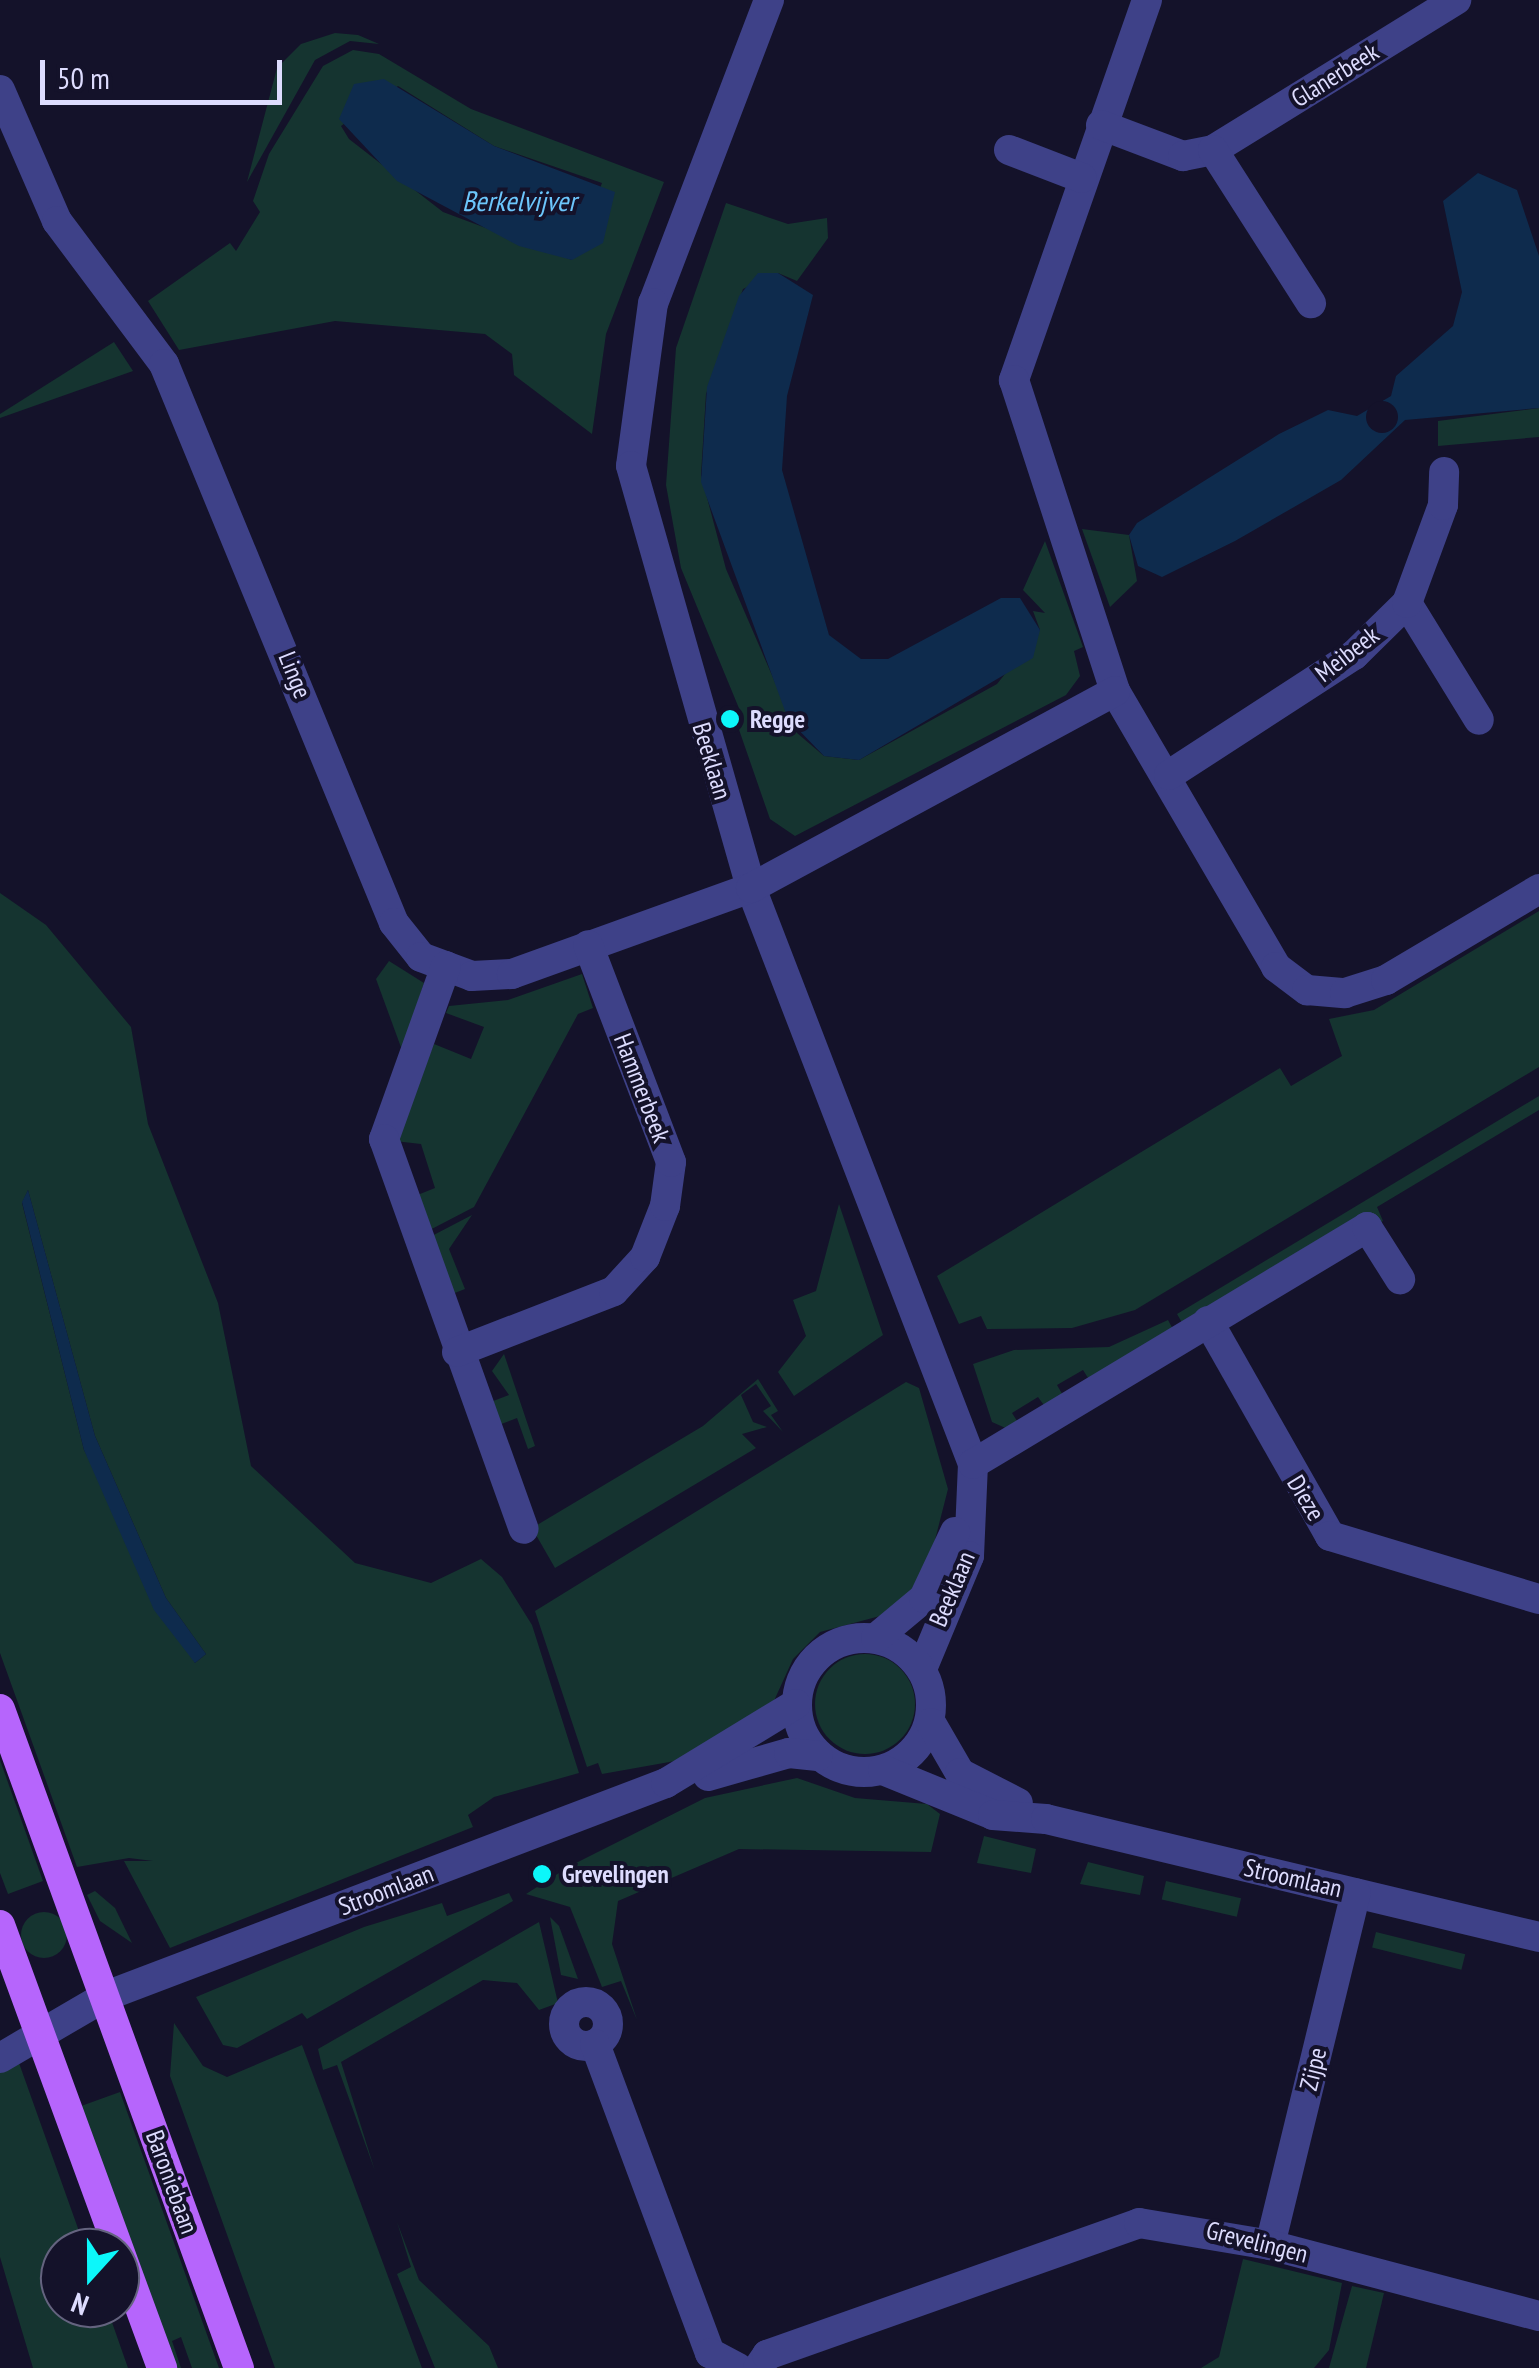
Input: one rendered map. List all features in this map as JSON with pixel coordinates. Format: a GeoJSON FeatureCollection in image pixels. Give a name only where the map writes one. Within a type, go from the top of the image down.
{"type":"FeatureCollection","features":[{"type":"Feature","properties":{"kind":"main road","name":"Baroniebaan"},"geometry":{"type":"LineString","coordinates":[[0,1709],[239,2368]]}},
{"type":"Feature","properties":{"kind":"main road"},"geometry":{"type":"LineString","coordinates":[[0,1926],[43,2026],[162,2368]]}},
{"type":"Feature","properties":{"kind":"street","name":"Beeklaan"},"geometry":{"type":"LineString","coordinates":[[769,0],[654,303],[636,376],[631,466],[751,888],[973,1464],[969,1556],[922,1669]]}},
{"type":"Feature","properties":{"kind":"street"},"geometry":{"type":"LineString","coordinates":[[1147,0],[1014,380],[1115,691],[1169,775],[1276,966],[1306,990],[1345,993],[1386,980],[1539,889]]}},
{"type":"Feature","properties":{"kind":"street","name":"Glanerbeek"},"geometry":{"type":"LineString","coordinates":[[1214,150],[1456,0]]}},
{"type":"Feature","properties":{"kind":"street","name":"Linge"},"geometry":{"type":"LineString","coordinates":[[0,90],[58,221],[164,364],[394,923],[421,957],[446,966],[512,974],[751,888]]}},
{"type":"Feature","properties":{"kind":"street"},"geometry":{"type":"LineString","coordinates":[[1102,124],[1183,156],[1214,150],[1311,303]]}},
{"type":"Feature","properties":{"kind":"street"},"geometry":{"type":"LineString","coordinates":[[1009,150],[1082,178]]}},
{"type":"Feature","properties":{"kind":"street","name":"Meibeek"},"geometry":{"type":"LineString","coordinates":[[1169,775],[1354,655],[1407,603],[1443,505],[1444,472]]}},
{"type":"Feature","properties":{"kind":"street"},"geometry":{"type":"LineString","coordinates":[[1407,603],[1479,720]]}},
{"type":"Feature","properties":{"kind":"street"},"geometry":{"type":"LineString","coordinates":[[751,888],[1115,691]]}},
{"type":"Feature","properties":{"kind":"street","name":"Hammerbeek"},"geometry":{"type":"LineString","coordinates":[[457,1352],[614,1291],[645,1257],[664,1206],[670,1162],[588,946]]}},
{"type":"Feature","properties":{"kind":"street"},"geometry":{"type":"LineString","coordinates":[[446,966],[384,1139],[457,1352],[524,1529]]}},
{"type":"Feature","properties":{"kind":"street"},"geometry":{"type":"LineString","coordinates":[[973,1464],[1367,1227],[1400,1279]]}},
{"type":"Feature","properties":{"kind":"street","name":"Dieze"},"geometry":{"type":"LineString","coordinates":[[1208,1321],[1330,1536],[1539,1598]]}},
{"type":"Feature","properties":{"kind":"street","name":"Beeklaan"},"geometry":{"type":"LineString","coordinates":[[876,1638],[924,1598],[970,1509]]}},
{"type":"Feature","properties":{"kind":"street"},"geometry":{"type":"LineString","coordinates":[[876,1638],[922,1669],[931,1722],[918,1747],[883,1770],[843,1770],[818,1756],[796,1704],[821,1652],[876,1638]]}},
{"type":"Feature","properties":{"kind":"street","name":"Stroomlaan"},"geometry":{"type":"LineString","coordinates":[[666,1783],[796,1704]]}},
{"type":"Feature","properties":{"kind":"street","name":"Stroomlaan"},"geometry":{"type":"LineString","coordinates":[[931,1722],[960,1773],[1046,1819]]}},
{"type":"Feature","properties":{"kind":"street","name":"Stroomlaan"},"geometry":{"type":"LineString","coordinates":[[106,1996],[666,1783],[790,1753],[818,1756]]}},
{"type":"Feature","properties":{"kind":"street","name":"Stroomlaan"},"geometry":{"type":"LineString","coordinates":[[883,1770],[993,1815],[1046,1819],[1539,1938]]}},
{"type":"Feature","properties":{"kind":"street","name":"Zijpe"},"geometry":{"type":"LineString","coordinates":[[1270,2244],[1356,1892]]}},
{"type":"Feature","properties":{"kind":"street"},"geometry":{"type":"LineString","coordinates":[[0,2058],[43,2026],[106,1996]]}},
{"type":"Feature","properties":{"kind":"street"},"geometry":{"type":"LineString","coordinates":[[594,2044],[710,2352],[738,2368]]}},
{"type":"Feature","properties":{"kind":"street","name":"Grevelingen"},"geometry":{"type":"LineString","coordinates":[[758,2368],[767,2355],[1139,2223],[1270,2244],[1539,2316]]}},
{"type":"Feature","properties":{"kind":"green space"},"geometry":{"type":"Polygon","coordinates":[[[335,33],[358,35],[379,44],[350,41],[315,60],[247,182],[277,68],[301,44],[335,33]]]}},
{"type":"Feature","properties":{"kind":"green space"},"geometry":{"type":"Polygon","coordinates":[[[353,50],[379,54],[471,109],[664,182],[606,334],[592,434],[514,375],[512,354],[485,334],[335,321],[179,350],[148,301],[230,243],[236,251],[260,212],[253,201],[269,154],[323,66],[353,50]],[[398,86],[341,126],[349,139],[443,212],[572,260],[602,183],[494,146],[398,86]]]}},
{"type":"Feature","properties":{"kind":"green space"},"geometry":{"type":"Polygon","coordinates":[[[726,203],[788,224],[827,218],[828,238],[797,281],[778,273],[743,289],[706,394],[701,475],[726,569],[797,733],[824,756],[859,760],[997,684],[1040,630],[1033,611],[1045,613],[1023,590],[1045,541],[1083,647],[1074,651],[1080,676],[1066,695],[795,836],[770,819],[736,721],[743,718],[681,568],[666,485],[676,348],[726,203]]]}},
{"type":"Feature","properties":{"kind":"green space"},"geometry":{"type":"Polygon","coordinates":[[[114,342],[133,371],[0,418],[0,414],[114,342]]]}},
{"type":"Feature","properties":{"kind":"green space"},"geometry":{"type":"Polygon","coordinates":[[[1539,408],[1539,437],[1438,446],[1438,421],[1539,408]]]}},
{"type":"Feature","properties":{"kind":"green space"},"geometry":{"type":"Polygon","coordinates":[[[1082,529],[1129,535],[1137,581],[1110,607],[1082,529]]]}},
{"type":"Feature","properties":{"kind":"green space"},"geometry":{"type":"Polygon","coordinates":[[[0,893],[46,925],[131,1027],[148,1124],[218,1303],[251,1466],[355,1563],[431,1583],[481,1559],[502,1577],[532,1625],[579,1773],[494,1797],[468,1815],[473,1827],[170,1948],[124,1861],[153,1861],[129,1858],[77,1867],[0,1653],[0,893]],[[28,1190],[22,1203],[84,1450],[195,1663],[206,1654],[166,1598],[95,1436],[28,1190]]]}},
{"type":"Feature","properties":{"kind":"green space"},"geometry":{"type":"Polygon","coordinates":[[[1539,911],[1539,1067],[1135,1310],[1072,1328],[987,1329],[981,1316],[959,1324],[937,1276],[1280,1068],[1291,1086],[1342,1056],[1329,1019],[1374,1010],[1539,911]]]}},
{"type":"Feature","properties":{"kind":"green space"},"geometry":{"type":"Polygon","coordinates":[[[389,961],[424,983],[402,1050],[376,979],[389,961]]]}},
{"type":"Feature","properties":{"kind":"green space"},"geometry":{"type":"Polygon","coordinates":[[[582,974],[593,1008],[578,1014],[474,1207],[424,1233],[415,1196],[435,1188],[421,1144],[395,1141],[434,1044],[471,1059],[484,1027],[446,1013],[449,1006],[508,1000],[582,974]]]}},
{"type":"Feature","properties":{"kind":"green space"},"geometry":{"type":"Polygon","coordinates":[[[1539,1096],[1539,1110],[1377,1207],[1383,1221],[1184,1326],[1177,1314],[1539,1096]]]}},
{"type":"Feature","properties":{"kind":"green space"},"geometry":{"type":"Polygon","coordinates":[[[839,1204],[883,1335],[794,1396],[778,1372],[806,1336],[793,1300],[816,1291],[839,1204]]]}},
{"type":"Feature","properties":{"kind":"green space"},"geometry":{"type":"Polygon","coordinates":[[[472,1215],[449,1249],[465,1289],[447,1296],[426,1239],[472,1215]]]}},
{"type":"Feature","properties":{"kind":"green space"},"geometry":{"type":"Polygon","coordinates":[[[1168,1320],[1174,1331],[1090,1381],[1083,1370],[1057,1385],[1064,1397],[1046,1408],[1038,1397],[1012,1413],[1019,1424],[1010,1430],[992,1422],[973,1364],[1014,1350],[1109,1347],[1168,1320]]]}},
{"type":"Feature","properties":{"kind":"green space"},"geometry":{"type":"Polygon","coordinates":[[[504,1354],[535,1446],[528,1449],[517,1418],[496,1426],[488,1403],[509,1395],[492,1371],[504,1354]]]}},
{"type":"Feature","properties":{"kind":"green space"},"geometry":{"type":"Polygon","coordinates":[[[758,1379],[778,1411],[771,1415],[783,1432],[763,1411],[771,1406],[756,1384],[741,1395],[753,1422],[767,1427],[742,1434],[756,1448],[555,1568],[532,1528],[703,1426],[758,1379]]]}},
{"type":"Feature","properties":{"kind":"green space"},"geometry":{"type":"Polygon","coordinates":[[[906,1382],[919,1388],[948,1489],[925,1579],[880,1616],[820,1632],[793,1659],[773,1703],[675,1761],[602,1774],[598,1763],[587,1767],[535,1611],[906,1382]]]}},
{"type":"Feature","properties":{"kind":"green space"},"geometry":{"type":"Polygon","coordinates":[[[865,1654],[884,1658],[900,1669],[911,1685],[915,1704],[911,1723],[900,1739],[884,1750],[865,1754],[846,1750],[830,1739],[819,1723],[815,1704],[819,1685],[830,1669],[846,1658],[865,1654]]]}},
{"type":"Feature","properties":{"kind":"green space"},"geometry":{"type":"Polygon","coordinates":[[[0,1760],[43,1881],[8,1894],[0,1873],[0,1760]]]}},
{"type":"Feature","properties":{"kind":"green space"},"geometry":{"type":"Polygon","coordinates":[[[797,1778],[855,1798],[927,1804],[940,1814],[931,1852],[739,1849],[618,1901],[612,1944],[637,2020],[621,1981],[602,1987],[570,1907],[526,1894],[559,1873],[563,1882],[578,1876],[574,1864],[705,1798],[797,1778]]]}},
{"type":"Feature","properties":{"kind":"green space"},"geometry":{"type":"Polygon","coordinates":[[[984,1836],[1036,1849],[1031,1873],[977,1863],[984,1836]]]}},
{"type":"Feature","properties":{"kind":"green space"},"geometry":{"type":"Polygon","coordinates":[[[1088,1862],[1144,1876],[1140,1895],[1080,1884],[1088,1862]]]}},
{"type":"Feature","properties":{"kind":"green space"},"geometry":{"type":"Polygon","coordinates":[[[1166,1881],[1241,1898],[1237,1917],[1162,1900],[1166,1881]]]}},
{"type":"Feature","properties":{"kind":"green space"},"geometry":{"type":"Polygon","coordinates":[[[95,1891],[115,1908],[132,1943],[100,1921],[87,1895],[95,1891]]]}},
{"type":"Feature","properties":{"kind":"green space"},"geometry":{"type":"Polygon","coordinates":[[[509,1893],[513,1901],[307,2019],[302,2013],[237,2048],[223,2045],[196,1997],[364,1927],[442,1903],[447,1916],[509,1893]]]}},
{"type":"Feature","properties":{"kind":"green space"},"geometry":{"type":"Polygon","coordinates":[[[44,1912],[60,1919],[67,1935],[60,1951],[44,1958],[28,1951],[21,1935],[28,1919],[44,1912]]]}},
{"type":"Feature","properties":{"kind":"green space"},"geometry":{"type":"Polygon","coordinates":[[[550,1917],[559,1926],[578,1979],[561,1975],[550,1917]]]}},
{"type":"Feature","properties":{"kind":"green space"},"geometry":{"type":"Polygon","coordinates":[[[539,1922],[558,2003],[539,2010],[517,1983],[483,1980],[341,2062],[375,2171],[337,2065],[323,2070],[318,2049],[539,1922]]]}},
{"type":"Feature","properties":{"kind":"green space"},"geometry":{"type":"Polygon","coordinates":[[[1376,1932],[1465,1954],[1461,1970],[1372,1948],[1376,1932]]]}},
{"type":"Feature","properties":{"kind":"green space"},"geometry":{"type":"Polygon","coordinates":[[[174,2023],[203,2066],[227,2077],[302,2045],[422,2368],[275,2368],[170,2076],[174,2023]]]}},
{"type":"Feature","properties":{"kind":"green space"},"geometry":{"type":"Polygon","coordinates":[[[19,2063],[78,2228],[40,2228],[40,2328],[114,2328],[128,2368],[33,2368],[0,2257],[0,2070],[19,2063]]]}},
{"type":"Feature","properties":{"kind":"green space"},"geometry":{"type":"Polygon","coordinates":[[[120,2092],[219,2368],[192,2368],[181,2337],[172,2341],[181,2368],[163,2368],[140,2304],[140,2228],[113,2228],[70,2110],[120,2092]]]}},
{"type":"Feature","properties":{"kind":"green space"},"geometry":{"type":"Polygon","coordinates":[[[397,2222],[419,2280],[489,2346],[498,2368],[435,2368],[397,2274],[411,2267],[397,2222]]]}},
{"type":"Feature","properties":{"kind":"green space"},"geometry":{"type":"Polygon","coordinates":[[[1243,2259],[1342,2283],[1329,2350],[1314,2368],[1201,2368],[1219,2357],[1243,2259]]]}},
{"type":"Feature","properties":{"kind":"green space"},"geometry":{"type":"Polygon","coordinates":[[[1352,2286],[1384,2293],[1366,2368],[1329,2368],[1352,2286]]]}},
{"type":"Feature","properties":{"kind":"water","name":"Berkelvijver"},"geometry":{"type":"Polygon","coordinates":[[[384,79],[494,146],[615,192],[603,243],[572,260],[519,246],[397,181],[339,119],[354,84],[384,79]]]}},
{"type":"Feature","properties":{"kind":"water"},"geometry":{"type":"Polygon","coordinates":[[[1478,173],[1517,190],[1539,256],[1539,408],[1405,420],[1341,480],[1235,541],[1162,577],[1138,566],[1129,535],[1137,523],[1279,434],[1328,410],[1357,416],[1391,396],[1396,376],[1453,326],[1462,292],[1443,201],[1478,173]]]}},
{"type":"Feature","properties":{"kind":"water"},"geometry":{"type":"Polygon","coordinates":[[[758,273],[778,273],[813,295],[787,396],[782,470],[829,635],[861,659],[888,659],[1001,598],[1020,598],[1040,630],[1033,658],[859,760],[824,756],[788,719],[701,482],[707,387],[739,296],[758,273]]]}},
{"type":"Feature","properties":{"kind":"water"},"geometry":{"type":"Polygon","coordinates":[[[28,1190],[95,1436],[166,1598],[206,1654],[195,1663],[154,1610],[84,1450],[22,1202],[28,1190]]]}},
{"type":"Feature","properties":{"kind":"pier"},"geometry":{"type":"Polygon","coordinates":[[[1382,401],[1393,406],[1398,417],[1393,428],[1382,433],[1371,428],[1366,417],[1371,406],[1382,401]]]}},
{"type":"Feature","properties":{"kind":"place","name":"Regge"},"geometry":{"type":"Point","coordinates":[730,719]}},
{"type":"Feature","properties":{"kind":"place","name":"Grevelingen"},"geometry":{"type":"Point","coordinates":[542,1874]}}]}
